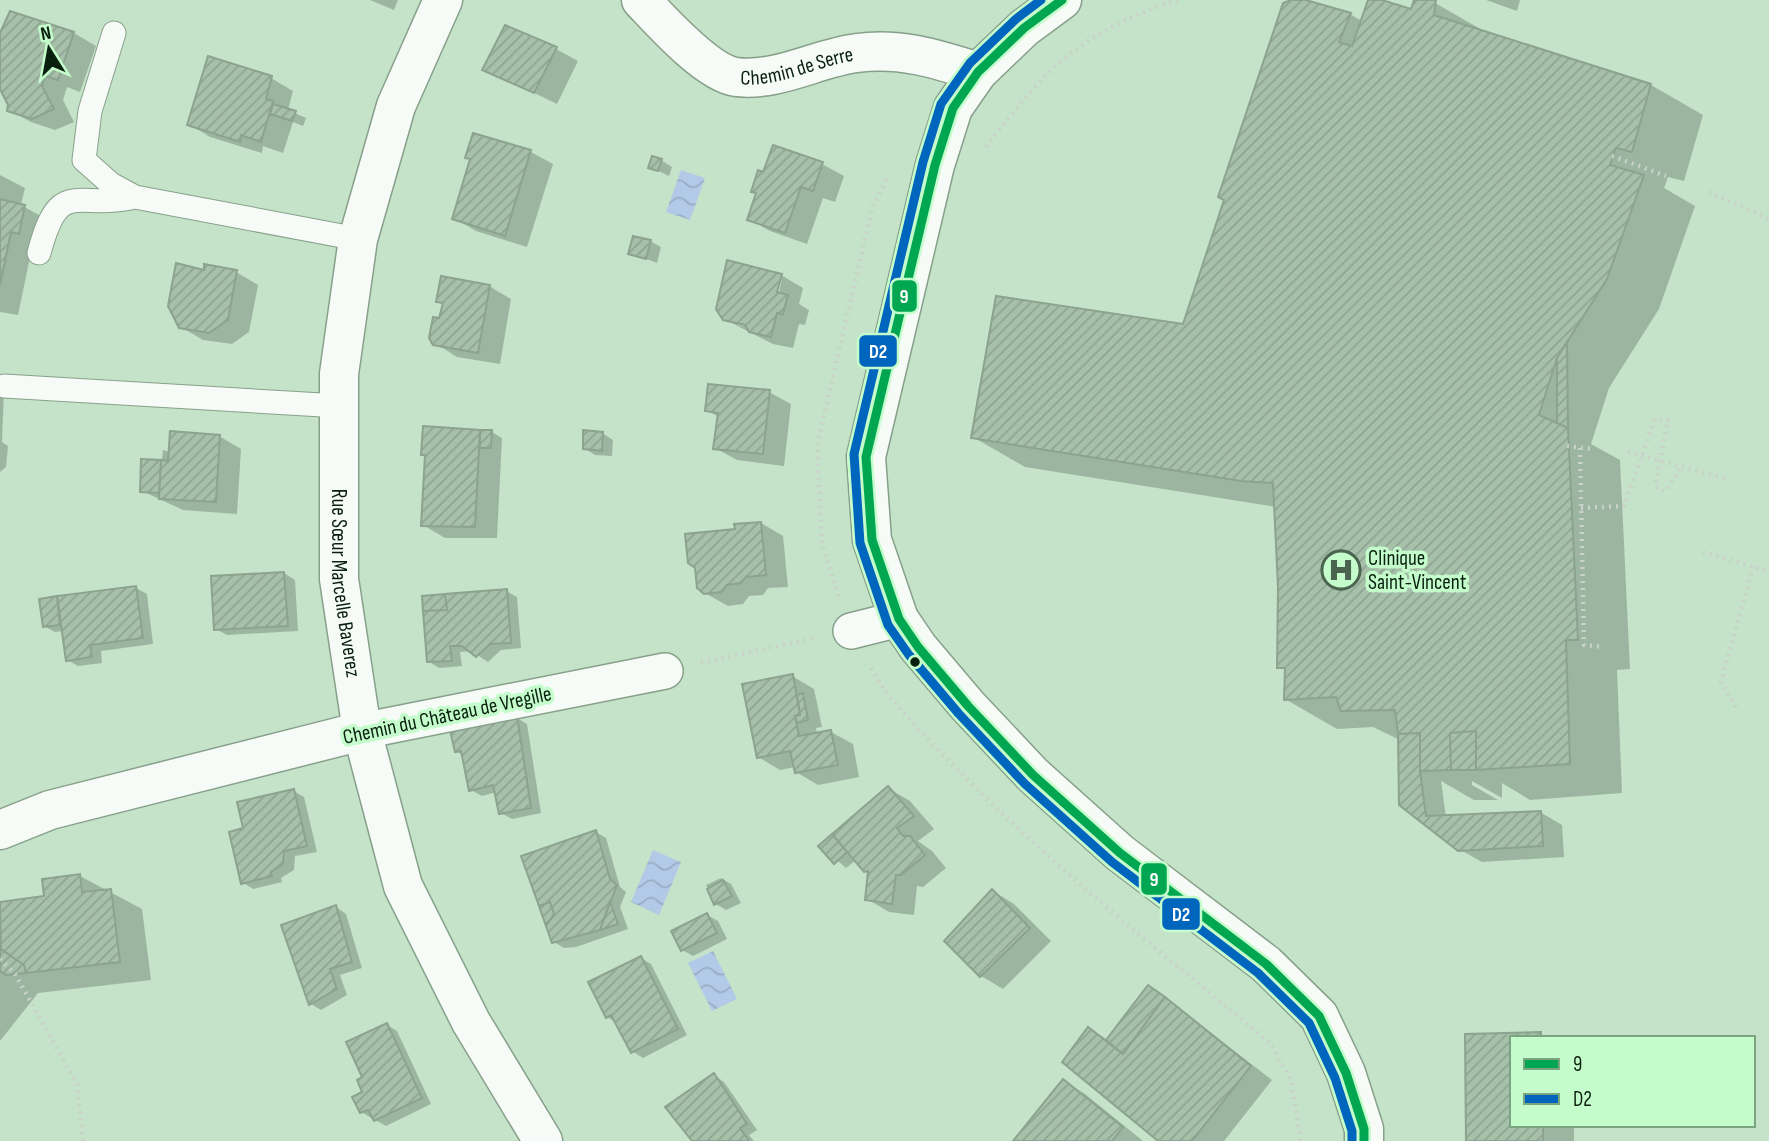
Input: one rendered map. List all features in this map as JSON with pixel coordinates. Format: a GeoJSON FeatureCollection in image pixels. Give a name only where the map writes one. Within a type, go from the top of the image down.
{"type":"FeatureCollection","features":[{"type":"Feature","properties":{"kind":"street","name":"Rue Sœur Marcelle Baverez"},"geometry":{"type":"LineString","coordinates":[[443,0],[396,106],[358,239],[339,374],[339,579],[362,731],[403,886],[471,1022],[543,1141]]}},
{"type":"Feature","properties":{"kind":"street","name":"Chemin de Serre"},"geometry":{"type":"LineString","coordinates":[[640,0],[688,50],[734,77],[780,74],[855,53],[899,50],[978,72]]}},
{"type":"Feature","properties":{"kind":"street"},"geometry":{"type":"LineString","coordinates":[[1062,0],[1024,28],[978,72],[953,108],[935,165],[866,457],[872,540],[900,619],[918,646],[968,706],[1033,775],[1120,853],[1266,964],[1319,1016],[1346,1073],[1364,1129],[1364,1141]]}},
{"type":"Feature","properties":{"kind":"street"},"geometry":{"type":"LineString","coordinates":[[850,631],[900,619]]}},
{"type":"Feature","properties":{"kind":"street","name":"Chemin du Château de Vregille"},"geometry":{"type":"LineString","coordinates":[[0,830],[50,810],[362,731],[665,671]]}},
{"type":"Feature","properties":{"kind":"lane"},"geometry":{"type":"LineString","coordinates":[[114,33],[90,111],[84,160],[111,184],[135,197],[358,239]]}},
{"type":"Feature","properties":{"kind":"lane"},"geometry":{"type":"LineString","coordinates":[[39,253],[46,226],[56,208],[68,200],[119,201],[135,197]]}},
{"type":"Feature","properties":{"kind":"lane"},"geometry":{"type":"LineString","coordinates":[[4,386],[339,407]]}},
{"type":"Feature","properties":{"kind":"path"},"geometry":{"type":"LineString","coordinates":[[1612,156],[1666,176]]}},
{"type":"Feature","properties":{"kind":"path"},"geometry":{"type":"LineString","coordinates":[[1709,192],[1769,219]]}},
{"type":"Feature","properties":{"kind":"path"},"geometry":{"type":"LineString","coordinates":[[1581,508],[1624,506],[1655,419],[1668,420],[1655,486],[1667,491],[1682,466]]}},
{"type":"Feature","properties":{"kind":"path"},"geometry":{"type":"LineString","coordinates":[[1567,446],[1591,449]]}},
{"type":"Feature","properties":{"kind":"path"},"geometry":{"type":"LineString","coordinates":[[1580,448],[1584,645],[1604,647]]}},
{"type":"Feature","properties":{"kind":"path"},"geometry":{"type":"LineString","coordinates":[[1628,452],[1726,479]]}},
{"type":"Feature","properties":{"kind":"path"},"geometry":{"type":"LineString","coordinates":[[1703,552],[1769,571]]}},
{"type":"Feature","properties":{"kind":"path"},"geometry":{"type":"LineString","coordinates":[[1735,707],[1721,682],[1753,567]]}},
{"type":"Feature","properties":{"kind":"path"},"geometry":{"type":"LineString","coordinates":[[665,671],[850,631],[881,685],[1001,814],[1270,1043],[1291,1080],[1301,1141]]}},
{"type":"Feature","properties":{"kind":"path"},"geometry":{"type":"LineString","coordinates":[[0,959],[15,974],[77,1084],[83,1141]]}},
{"type":"Feature","properties":{"kind":"water"},"geometry":{"type":"Polygon","coordinates":[[[681,170],[705,178],[690,220],[666,212],[681,170]]]}},
{"type":"Feature","properties":{"kind":"water"},"geometry":{"type":"Polygon","coordinates":[[[653,850],[681,862],[659,915],[631,902],[653,850]]]}},
{"type":"Feature","properties":{"kind":"water"},"geometry":{"type":"Polygon","coordinates":[[[713,951],[737,999],[712,1011],[688,963],[713,951]]]}},
{"type":"Feature","properties":{"kind":"building"},"geometry":{"type":"Polygon","coordinates":[[[1306,0],[1351,13],[1339,42],[1352,46],[1368,0],[1382,0],[1411,9],[1414,0],[1436,0],[1434,15],[1651,84],[1632,152],[1616,148],[1610,165],[1644,175],[1607,279],[1557,358],[1539,415],[1568,428],[1578,640],[1566,640],[1570,764],[1476,770],[1476,731],[1450,733],[1451,770],[1420,771],[1420,733],[1398,734],[1395,710],[1341,711],[1336,697],[1284,700],[1285,668],[1277,668],[1278,587],[1273,483],[1241,481],[971,438],[996,296],[1183,324],[1224,200],[1218,197],[1283,3],[1306,0]]]}},
{"type":"Feature","properties":{"kind":"building"},"geometry":{"type":"Polygon","coordinates":[[[10,11],[74,32],[58,80],[45,76],[42,86],[54,109],[32,119],[7,111],[8,105],[0,89],[0,33],[10,11]]]}},
{"type":"Feature","properties":{"kind":"building"},"geometry":{"type":"Polygon","coordinates":[[[505,25],[557,47],[534,93],[482,70],[505,25]]]}},
{"type":"Feature","properties":{"kind":"building"},"geometry":{"type":"Polygon","coordinates":[[[208,56],[272,76],[266,99],[273,101],[261,142],[241,135],[240,142],[187,125],[208,56]]]}},
{"type":"Feature","properties":{"kind":"building"},"geometry":{"type":"Polygon","coordinates":[[[273,104],[296,111],[292,121],[270,114],[273,104]]]}},
{"type":"Feature","properties":{"kind":"building"},"geometry":{"type":"Polygon","coordinates":[[[473,133],[531,150],[505,236],[452,219],[470,159],[465,158],[473,133]]]}},
{"type":"Feature","properties":{"kind":"building"},"geometry":{"type":"Polygon","coordinates":[[[773,145],[823,162],[813,191],[801,187],[785,233],[747,220],[756,193],[751,192],[758,170],[763,172],[773,145]]]}},
{"type":"Feature","properties":{"kind":"building"},"geometry":{"type":"Polygon","coordinates":[[[652,156],[662,159],[658,171],[648,168],[652,156]]]}},
{"type":"Feature","properties":{"kind":"building"},"geometry":{"type":"Polygon","coordinates":[[[0,199],[25,205],[19,234],[11,232],[0,285],[0,199]]]}},
{"type":"Feature","properties":{"kind":"building"},"geometry":{"type":"Polygon","coordinates":[[[633,236],[651,240],[646,259],[628,254],[633,236]]]}},
{"type":"Feature","properties":{"kind":"building"},"geometry":{"type":"Polygon","coordinates":[[[727,260],[782,274],[777,292],[788,295],[783,314],[777,313],[771,337],[749,332],[745,325],[723,320],[716,309],[727,260]]]}},
{"type":"Feature","properties":{"kind":"building"},"geometry":{"type":"Polygon","coordinates":[[[176,263],[204,270],[204,264],[237,270],[228,320],[209,333],[179,328],[168,306],[176,263]]]}},
{"type":"Feature","properties":{"kind":"building"},"geometry":{"type":"Polygon","coordinates":[[[441,276],[490,285],[478,353],[433,345],[429,338],[433,317],[439,318],[443,303],[436,302],[441,276]]]}},
{"type":"Feature","properties":{"kind":"building"},"geometry":{"type":"Polygon","coordinates":[[[1567,342],[1568,428],[1557,423],[1557,358],[1567,342]]]}},
{"type":"Feature","properties":{"kind":"building"},"geometry":{"type":"Polygon","coordinates":[[[708,384],[770,390],[763,454],[713,449],[718,413],[705,411],[708,384]]]}},
{"type":"Feature","properties":{"kind":"building"},"geometry":{"type":"Polygon","coordinates":[[[423,426],[480,430],[475,527],[421,526],[425,455],[421,455],[423,426]]]}},
{"type":"Feature","properties":{"kind":"building"},"geometry":{"type":"Polygon","coordinates":[[[480,430],[492,430],[491,448],[480,448],[480,430]]]}},
{"type":"Feature","properties":{"kind":"building"},"geometry":{"type":"Polygon","coordinates":[[[583,430],[603,432],[602,451],[583,449],[583,430]]]}},
{"type":"Feature","properties":{"kind":"building"},"geometry":{"type":"Polygon","coordinates":[[[170,431],[220,435],[216,502],[159,499],[161,460],[168,461],[170,431]]]}},
{"type":"Feature","properties":{"kind":"building"},"geometry":{"type":"Polygon","coordinates":[[[141,459],[161,460],[159,493],[140,492],[141,459]]]}},
{"type":"Feature","properties":{"kind":"building"},"geometry":{"type":"Polygon","coordinates":[[[761,522],[766,575],[746,577],[741,583],[727,585],[721,592],[704,594],[697,588],[695,568],[688,563],[685,534],[735,529],[734,524],[761,522]]]}},
{"type":"Feature","properties":{"kind":"building"},"geometry":{"type":"Polygon","coordinates":[[[284,572],[288,626],[214,630],[211,576],[284,572]]]}},
{"type":"Feature","properties":{"kind":"building"},"geometry":{"type":"Polygon","coordinates":[[[136,586],[143,638],[90,645],[92,657],[66,661],[57,596],[136,586]]]}},
{"type":"Feature","properties":{"kind":"building"},"geometry":{"type":"Polygon","coordinates":[[[507,589],[511,643],[490,644],[476,657],[462,646],[450,646],[452,661],[427,662],[423,611],[447,610],[445,594],[507,589]]]}},
{"type":"Feature","properties":{"kind":"building"},"geometry":{"type":"Polygon","coordinates":[[[445,594],[447,610],[423,611],[422,596],[445,594]]]}},
{"type":"Feature","properties":{"kind":"building"},"geometry":{"type":"Polygon","coordinates":[[[57,596],[60,625],[43,627],[39,599],[57,596]]]}},
{"type":"Feature","properties":{"kind":"building"},"geometry":{"type":"Polygon","coordinates":[[[793,674],[800,715],[795,716],[799,736],[831,730],[838,765],[795,773],[790,751],[757,758],[742,684],[793,674]]]}},
{"type":"Feature","properties":{"kind":"building"},"geometry":{"type":"Polygon","coordinates":[[[803,693],[808,720],[797,723],[795,716],[800,715],[797,695],[803,693]]]}},
{"type":"Feature","properties":{"kind":"building"},"geometry":{"type":"Polygon","coordinates":[[[517,716],[531,808],[499,814],[493,785],[469,791],[461,751],[455,752],[450,730],[517,716]]]}},
{"type":"Feature","properties":{"kind":"building"},"geometry":{"type":"Polygon","coordinates":[[[1476,731],[1476,770],[1451,770],[1450,733],[1476,731]]]}},
{"type":"Feature","properties":{"kind":"building"},"geometry":{"type":"Polygon","coordinates":[[[1420,733],[1420,771],[1426,816],[1541,811],[1543,846],[1458,851],[1399,805],[1398,734],[1420,733]]]}},
{"type":"Feature","properties":{"kind":"building"},"geometry":{"type":"Polygon","coordinates":[[[888,786],[914,816],[897,828],[903,836],[910,836],[925,855],[901,875],[896,875],[892,904],[865,900],[868,871],[864,872],[832,834],[888,786]]]}},
{"type":"Feature","properties":{"kind":"building"},"geometry":{"type":"Polygon","coordinates":[[[294,789],[307,846],[284,851],[283,864],[271,872],[272,876],[241,884],[229,832],[243,828],[237,802],[294,789]]]}},
{"type":"Feature","properties":{"kind":"building"},"geometry":{"type":"Polygon","coordinates":[[[596,830],[610,879],[617,885],[600,930],[552,943],[546,926],[554,914],[550,902],[539,906],[521,856],[596,830]]]}},
{"type":"Feature","properties":{"kind":"building"},"geometry":{"type":"Polygon","coordinates":[[[832,834],[847,852],[834,864],[818,846],[832,834]]]}},
{"type":"Feature","properties":{"kind":"building"},"geometry":{"type":"Polygon","coordinates":[[[80,874],[82,892],[111,889],[120,962],[26,973],[24,965],[1,949],[0,902],[44,896],[42,879],[80,874]]]}},
{"type":"Feature","properties":{"kind":"building"},"geometry":{"type":"Polygon","coordinates":[[[723,880],[732,896],[714,905],[707,889],[723,880]]]}},
{"type":"Feature","properties":{"kind":"building"},"geometry":{"type":"Polygon","coordinates":[[[992,889],[1030,928],[980,977],[944,941],[992,889]]]}},
{"type":"Feature","properties":{"kind":"building"},"geometry":{"type":"Polygon","coordinates":[[[610,901],[618,924],[600,930],[610,901]]]}},
{"type":"Feature","properties":{"kind":"building"},"geometry":{"type":"Polygon","coordinates":[[[550,902],[554,914],[546,926],[539,906],[550,902]]]}},
{"type":"Feature","properties":{"kind":"building"},"geometry":{"type":"Polygon","coordinates":[[[336,905],[352,962],[330,969],[337,989],[309,1005],[281,925],[336,905]]]}},
{"type":"Feature","properties":{"kind":"building"},"geometry":{"type":"Polygon","coordinates":[[[707,913],[717,933],[681,951],[671,931],[707,913]]]}},
{"type":"Feature","properties":{"kind":"building"},"geometry":{"type":"Polygon","coordinates":[[[0,936],[1,949],[24,965],[26,973],[6,975],[0,971],[0,936]]]}},
{"type":"Feature","properties":{"kind":"building"},"geometry":{"type":"Polygon","coordinates":[[[641,956],[678,1029],[631,1053],[611,1015],[606,1018],[588,982],[641,956]]]}},
{"type":"Feature","properties":{"kind":"building"},"geometry":{"type":"Polygon","coordinates":[[[1148,985],[1165,997],[1123,1054],[1106,1040],[1148,985]]]}},
{"type":"Feature","properties":{"kind":"building"},"geometry":{"type":"Polygon","coordinates":[[[1165,997],[1251,1066],[1192,1141],[1158,1141],[1062,1062],[1088,1027],[1123,1054],[1165,997]]]}},
{"type":"Feature","properties":{"kind":"building"},"geometry":{"type":"Polygon","coordinates":[[[387,1023],[422,1098],[374,1121],[368,1110],[360,1113],[352,1097],[362,1092],[357,1080],[362,1077],[346,1042],[387,1023]]]}},
{"type":"Feature","properties":{"kind":"building"},"geometry":{"type":"Polygon","coordinates":[[[1541,1032],[1541,1036],[1510,1036],[1510,1127],[1543,1127],[1543,1141],[1466,1141],[1465,1034],[1541,1032]]]}},
{"type":"Feature","properties":{"kind":"building"},"geometry":{"type":"Polygon","coordinates":[[[714,1073],[747,1124],[740,1128],[749,1141],[692,1141],[665,1107],[714,1073]]]}},
{"type":"Feature","properties":{"kind":"building"},"geometry":{"type":"Polygon","coordinates":[[[1063,1079],[1123,1127],[1112,1141],[1013,1141],[1063,1079]]]}},
{"type":"Feature","properties":{"kind":"transit line","name":"D2"},"geometry":{"type":"LineString","coordinates":[[1041,0],[1016,19],[970,63],[941,104],[923,162],[854,454],[860,543],[888,625],[909,655],[959,714],[1025,784],[1112,862],[1258,973],[1309,1023],[1335,1078],[1352,1131],[1352,1141]]}},
{"type":"Feature","properties":{"kind":"transit line","name":"9"},"geometry":{"type":"LineString","coordinates":[[1062,0],[1024,28],[978,72],[953,108],[935,165],[866,457],[872,540],[899,619],[918,647],[968,706],[1033,775],[1120,853],[1266,964],[1319,1016],[1346,1073],[1364,1129],[1364,1141]]}},
{"type":"Feature","properties":{"kind":"place","name":"Clinique Saint-Vincent"},"geometry":{"type":"Point","coordinates":[1341,570]}}]}
